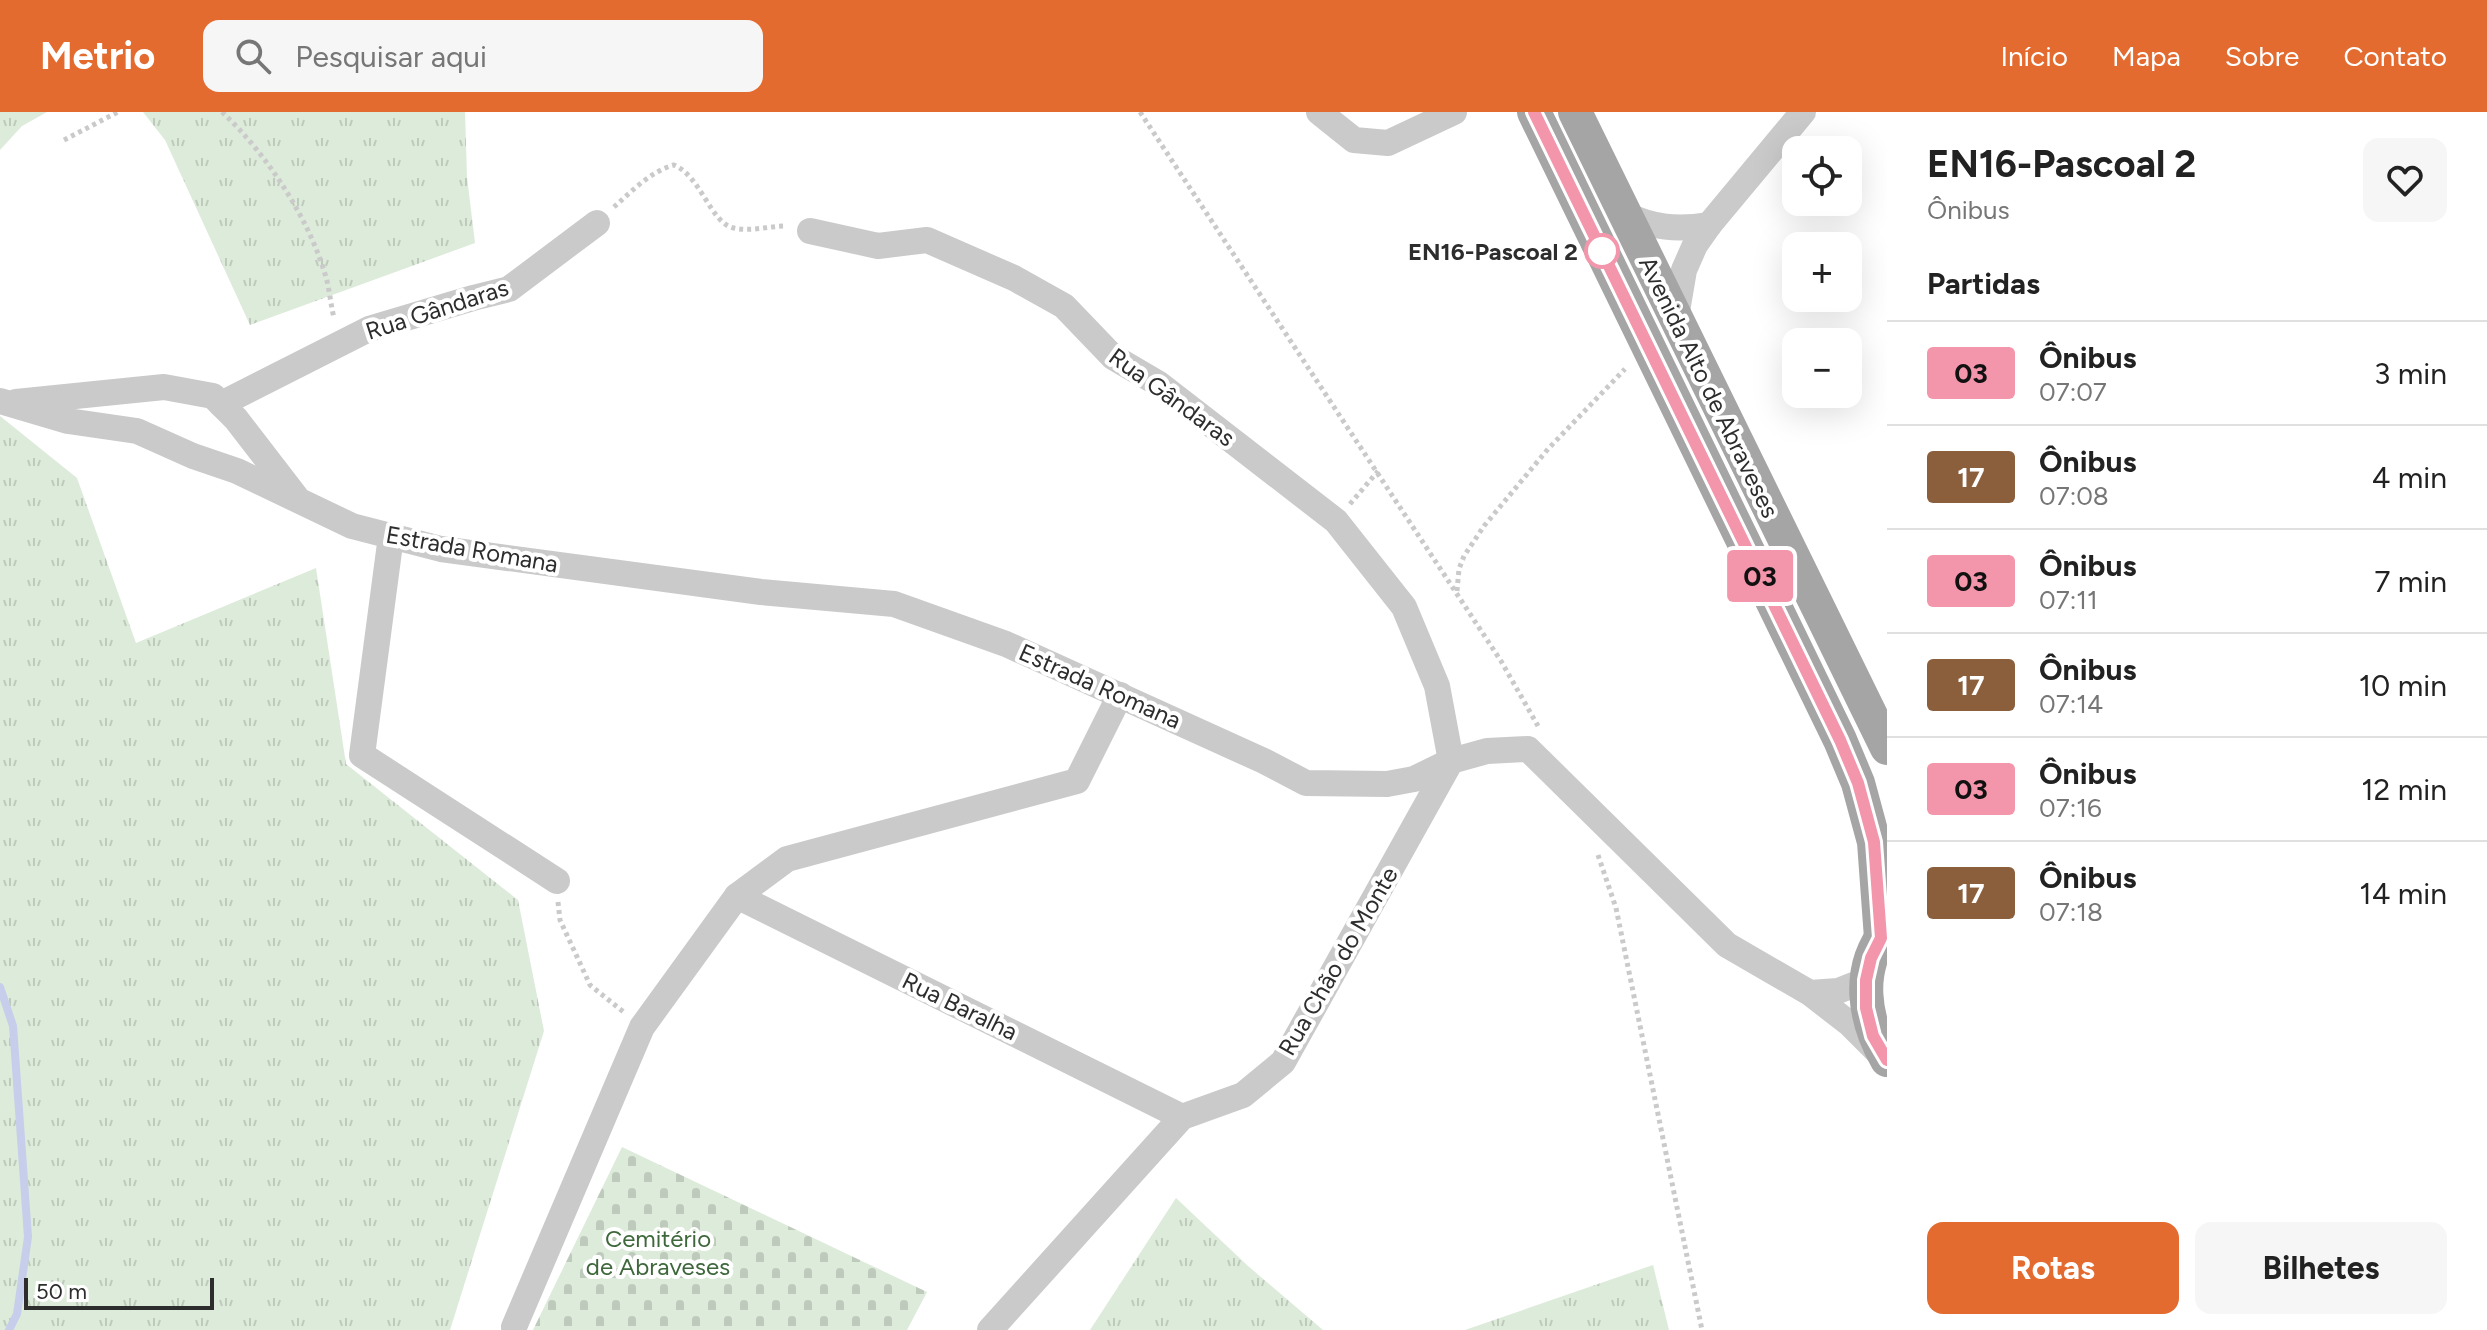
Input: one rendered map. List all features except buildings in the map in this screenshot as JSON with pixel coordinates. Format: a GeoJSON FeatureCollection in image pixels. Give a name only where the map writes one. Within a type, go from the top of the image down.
{"type":"FeatureCollection","features":[{"type":"Feature","properties":{"kind":"main road","name":"Avenida Alto de Abraveses"},"geometry":{"type":"LineString","coordinates":[[1534,112],[1840,740],[1858,783],[1874,842],[1884,934]]}},
{"type":"Feature","properties":{"kind":"main road","name":"Avenida Alto de Abraveses"},"geometry":{"type":"LineString","coordinates":[[1575,112],[1887,748]]}},
{"type":"Feature","properties":{"kind":"main road"},"geometry":{"type":"LineString","coordinates":[[1884,934],[1871,958],[1866,980],[1866,1008],[1873,1036],[1887,1060]]}},
{"type":"Feature","properties":{"kind":"street"},"geometry":{"type":"LineString","coordinates":[[1319,112],[1354,140],[1388,143],[1454,112]]}},
{"type":"Feature","properties":{"kind":"street"},"geometry":{"type":"LineString","coordinates":[[1676,317],[1684,270],[1695,245],[1803,112]]}},
{"type":"Feature","properties":{"kind":"street"},"geometry":{"type":"LineString","coordinates":[[1624,214],[1643,223],[1669,229],[1709,225]]}},
{"type":"Feature","properties":{"kind":"street","name":"Rua Gândaras"},"geometry":{"type":"LineString","coordinates":[[221,404],[369,329],[509,289],[597,223]]}},
{"type":"Feature","properties":{"kind":"street","name":"Rua Gândaras"},"geometry":{"type":"LineString","coordinates":[[810,231],[878,246],[927,240],[1014,278],[1064,306],[1113,357],[1159,384],[1336,521],[1404,607],[1437,686],[1451,761]]}},
{"type":"Feature","properties":{"kind":"street","name":"Estrada Romana"},"geometry":{"type":"LineString","coordinates":[[3,402],[164,387],[213,396],[236,419],[298,500]]}},
{"type":"Feature","properties":{"kind":"street","name":"Estrada Romana"},"geometry":{"type":"LineString","coordinates":[[3,402],[68,421],[137,431],[193,456],[237,471],[352,526],[441,549],[761,592],[894,604],[1006,644],[1306,783],[1387,784],[1414,779],[1451,761],[1487,751],[1528,749],[1727,945],[1810,993],[1850,1024],[1887,1060]]}},
{"type":"Feature","properties":{"kind":"street"},"geometry":{"type":"LineString","coordinates":[[391,536],[362,755],[557,881]]}},
{"type":"Feature","properties":{"kind":"street"},"geometry":{"type":"LineString","coordinates":[[514,1327],[642,1027],[737,896],[787,859],[1077,781],[1120,695]]}},
{"type":"Feature","properties":{"kind":"street","name":"Rua Chão do Monte"},"geometry":{"type":"LineString","coordinates":[[990,1330],[1182,1117],[1243,1095],[1283,1062],[1451,761]]}},
{"type":"Feature","properties":{"kind":"street","name":"Rua Baralha"},"geometry":{"type":"LineString","coordinates":[[737,896],[1182,1117]]}},
{"type":"Feature","properties":{"kind":"street"},"geometry":{"type":"LineString","coordinates":[[1810,993],[1838,991],[1866,980]]}},
{"type":"Feature","properties":{"kind":"path"},"geometry":{"type":"LineString","coordinates":[[64,140],[118,112]]}},
{"type":"Feature","properties":{"kind":"path"},"geometry":{"type":"LineString","coordinates":[[222,112],[278,179],[304,226],[327,280],[333,316],[344,342]]}},
{"type":"Feature","properties":{"kind":"path"},"geometry":{"type":"LineString","coordinates":[[1140,112],[1457,592],[1542,733]]}},
{"type":"Feature","properties":{"kind":"path"},"geometry":{"type":"LineString","coordinates":[[597,223],[656,170],[674,165],[691,176],[724,225],[737,229],[792,226],[810,231]]}},
{"type":"Feature","properties":{"kind":"path"},"geometry":{"type":"LineString","coordinates":[[1457,592],[1459,569],[1464,556],[1484,526],[1548,449],[1625,369]]}},
{"type":"Feature","properties":{"kind":"path"},"geometry":{"type":"LineString","coordinates":[[1336,521],[1378,471]]}},
{"type":"Feature","properties":{"kind":"path"},"geometry":{"type":"LineString","coordinates":[[1596,851],[1616,908],[1702,1330]]}},
{"type":"Feature","properties":{"kind":"path"},"geometry":{"type":"LineString","coordinates":[[557,881],[560,920],[590,985],[642,1027]]}},
{"type":"Feature","properties":{"kind":"green space"},"geometry":{"type":"Polygon","coordinates":[[[0,112],[47,112],[22,126],[0,150],[0,112]]]}},
{"type":"Feature","properties":{"kind":"green space"},"geometry":{"type":"Polygon","coordinates":[[[143,112],[465,112],[467,177],[475,243],[250,325],[165,140],[143,112]]]}},
{"type":"Feature","properties":{"kind":"green space"},"geometry":{"type":"Polygon","coordinates":[[[0,416],[77,478],[136,643],[316,568],[346,764],[518,900],[544,1031],[450,1330],[0,1330],[0,416]]]}},
{"type":"Feature","properties":{"kind":"green space","name":"Cemitério de Abraveses"},"geometry":{"type":"Polygon","coordinates":[[[622,1147],[927,1292],[907,1330],[533,1330],[622,1147]]]}},
{"type":"Feature","properties":{"kind":"green space"},"geometry":{"type":"Polygon","coordinates":[[[1176,1198],[1248,1266],[1323,1330],[1090,1330],[1176,1198]]]}},
{"type":"Feature","properties":{"kind":"green space"},"geometry":{"type":"Polygon","coordinates":[[[1653,1265],[1669,1330],[1465,1330],[1653,1265]]]}},
{"type":"Feature","properties":{"kind":"waterway"},"geometry":{"type":"LineString","coordinates":[[0,987],[13,1026],[28,1237],[17,1314],[9,1330]]}},
{"type":"Feature","properties":{"kind":"bus line","name":"03"},"geometry":{"type":"LineString","coordinates":[[1534,112],[1840,740],[1858,783],[1874,842],[1881,938],[1871,958],[1866,980],[1866,1008],[1873,1036],[1887,1060]]}},
{"type":"Feature","properties":{"kind":"place","name":"EN16-Pascoal 2"},"geometry":{"type":"Point","coordinates":[1602,251]}}]}
